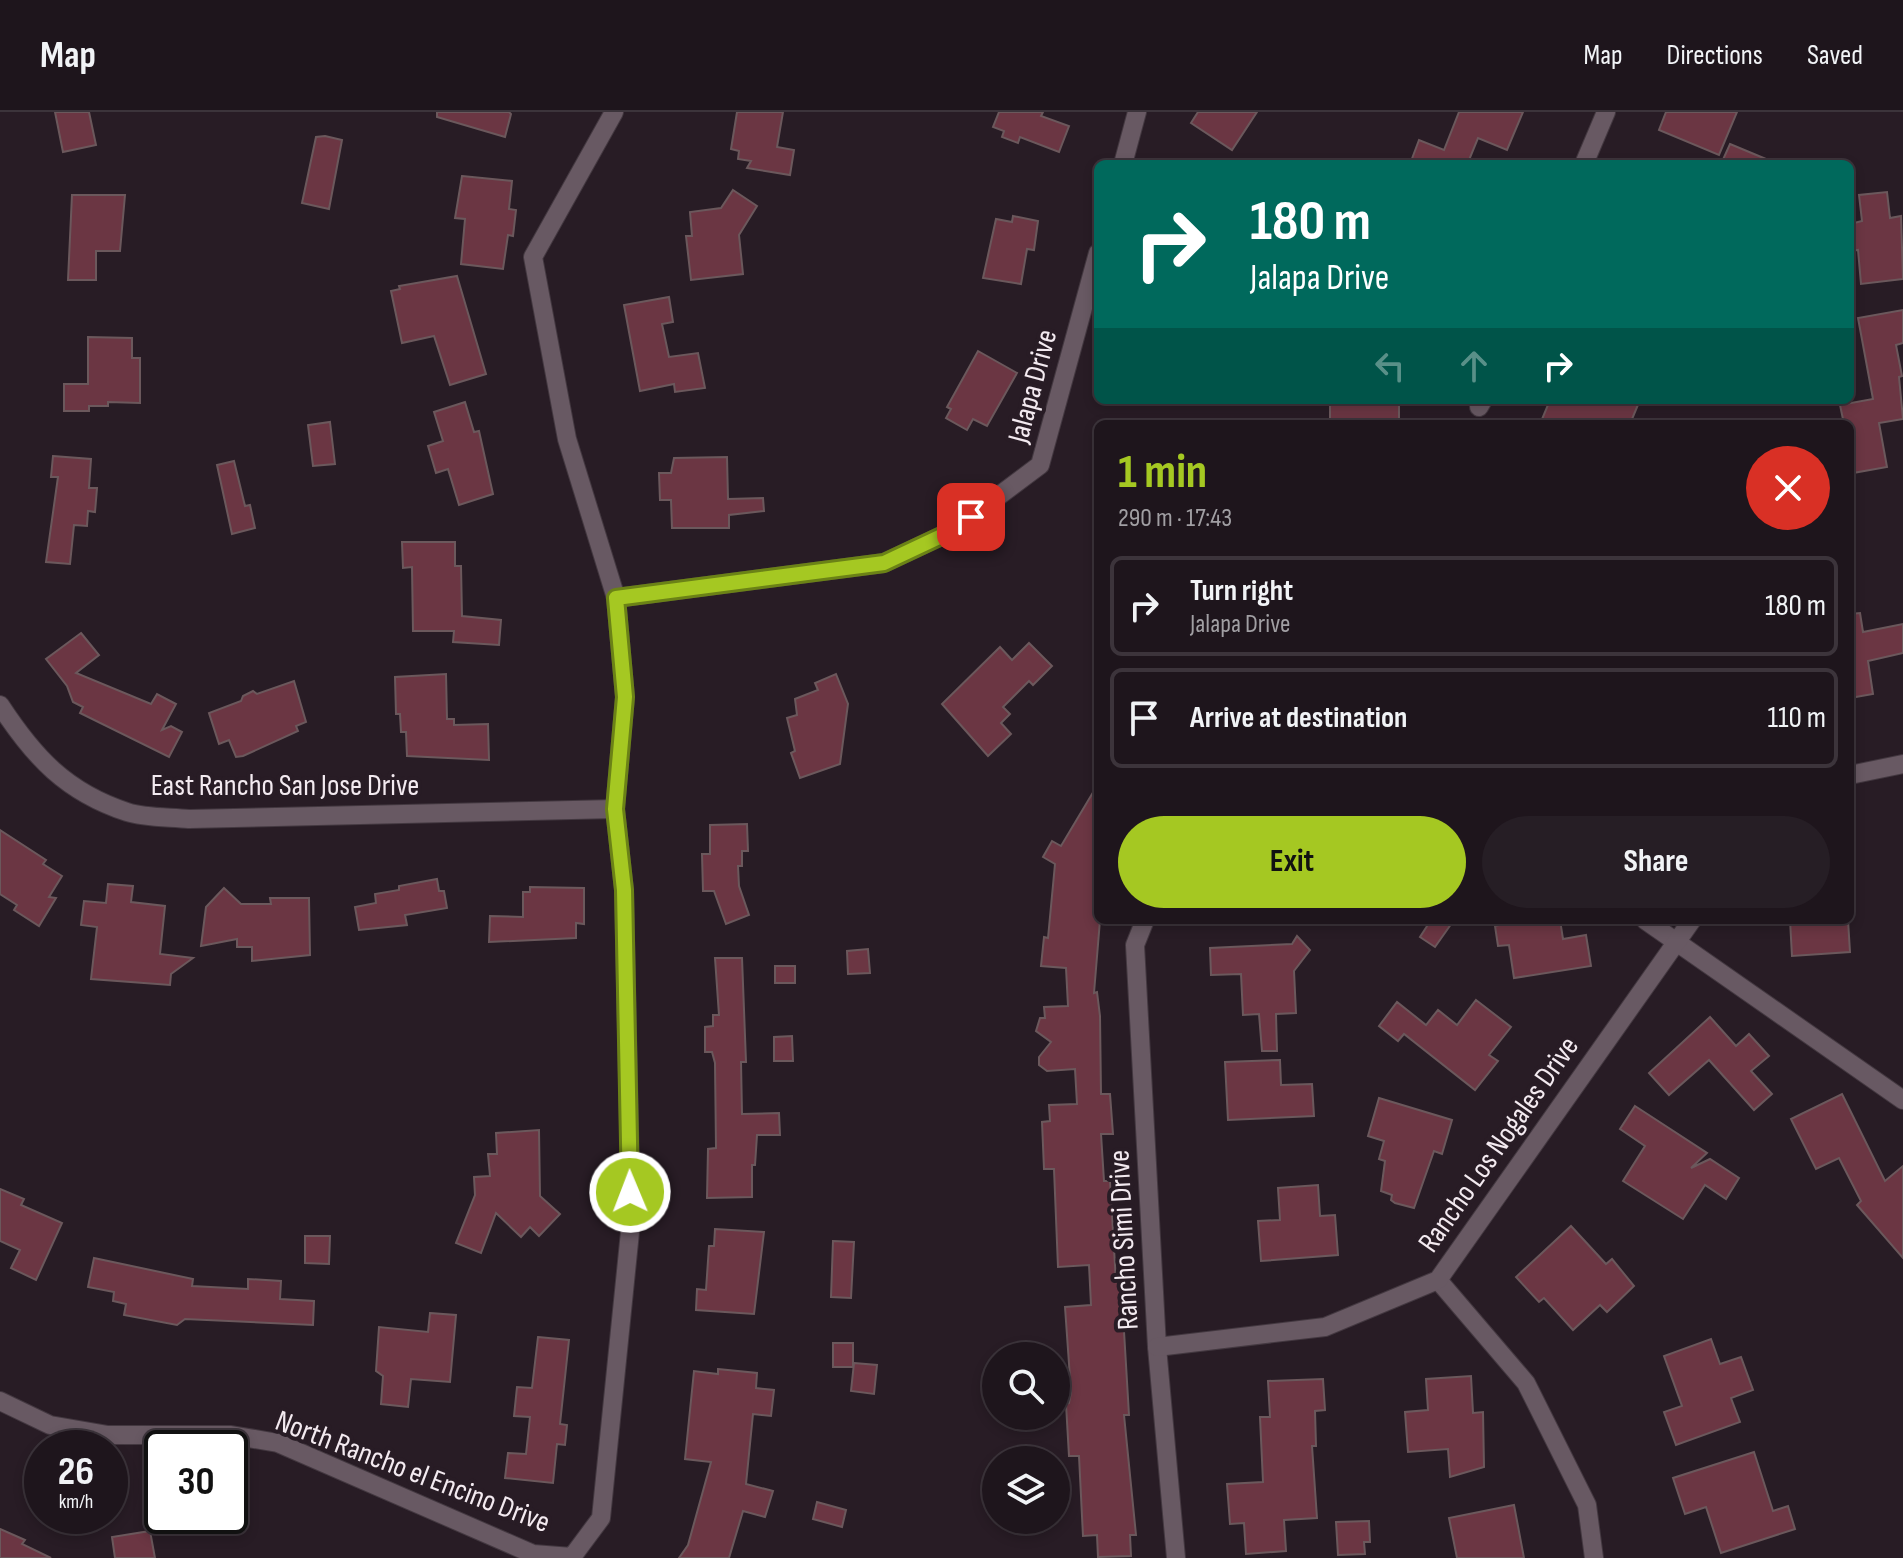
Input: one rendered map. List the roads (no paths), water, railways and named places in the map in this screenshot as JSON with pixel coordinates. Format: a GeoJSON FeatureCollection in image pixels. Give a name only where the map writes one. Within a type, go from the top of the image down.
{"type":"FeatureCollection","features":[{"type":"Feature","properties":{"kind":"street"},"geometry":{"type":"LineString","coordinates":[[572,1557],[601,1518],[631,1222],[624,890],[615,809],[625,697],[616,598],[567,439],[533,257],[614,112]]}},
{"type":"Feature","properties":{"kind":"street"},"geometry":{"type":"LineString","coordinates":[[1124,160],[1137,112]]}},
{"type":"Feature","properties":{"kind":"street"},"geometry":{"type":"LineString","coordinates":[[1586,160],[1606,112]]}},
{"type":"Feature","properties":{"kind":"street","name":"Jalapa Drive"},"geometry":{"type":"LineString","coordinates":[[616,598],[884,563],[952,531],[1040,465],[1094,268]]}},
{"type":"Feature","properties":{"kind":"street","name":"East Rancho San Jose Drive"},"geometry":{"type":"LineString","coordinates":[[0,705],[28,749],[76,789],[129,813],[189,819],[615,809]]}},
{"type":"Feature","properties":{"kind":"street"},"geometry":{"type":"LineString","coordinates":[[1854,774],[1903,764]]}},
{"type":"Feature","properties":{"kind":"street","name":"Rancho Simi Drive"},"geometry":{"type":"LineString","coordinates":[[1143,924],[1135,945],[1157,1347],[1176,1558]]}},
{"type":"Feature","properties":{"kind":"street"},"geometry":{"type":"LineString","coordinates":[[1651,924],[1903,1100]]}},
{"type":"Feature","properties":{"kind":"street","name":"Rancho Los Nogales Drive"},"geometry":{"type":"LineString","coordinates":[[1157,1347],[1325,1327],[1438,1280],[1688,924]]}},
{"type":"Feature","properties":{"kind":"street"},"geometry":{"type":"LineString","coordinates":[[1438,1280],[1526,1383],[1587,1505],[1594,1558]]}},
{"type":"Feature","properties":{"kind":"street","name":"North Rancho el Encino Drive"},"geometry":{"type":"LineString","coordinates":[[0,1401],[50,1425],[108,1435],[231,1435],[278,1443],[533,1554],[572,1557]]}}]}
